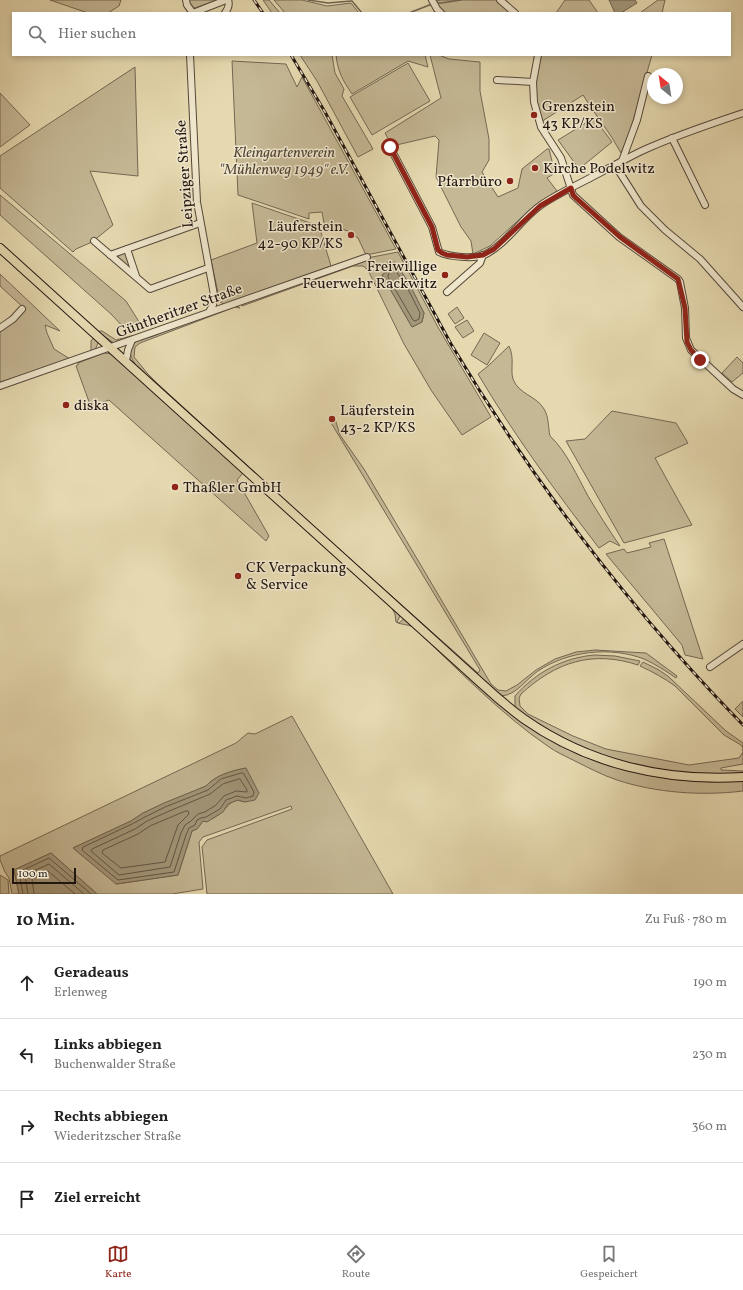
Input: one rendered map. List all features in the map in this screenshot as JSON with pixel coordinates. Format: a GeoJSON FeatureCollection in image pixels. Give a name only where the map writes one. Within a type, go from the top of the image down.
{"type":"FeatureCollection","features":[{"type":"Feature","properties":{"kind":"main road"},"geometry":{"type":"LineString","coordinates":[[0,248],[506,704],[524,718],[555,738],[580,751],[623,767],[650,773],[689,778],[743,777]]}},
{"type":"Feature","properties":{"kind":"street"},"geometry":{"type":"LineString","coordinates":[[186,0],[187,5],[192,12]]}},
{"type":"Feature","properties":{"kind":"street"},"geometry":{"type":"LineString","coordinates":[[196,12],[227,0],[229,5],[226,12]]}},
{"type":"Feature","properties":{"kind":"street"},"geometry":{"type":"LineString","coordinates":[[432,0],[440,12]]}},
{"type":"Feature","properties":{"kind":"street"},"geometry":{"type":"LineString","coordinates":[[500,0],[514,12]]}},
{"type":"Feature","properties":{"kind":"street","name":"Leipziger Straße"},"geometry":{"type":"LineString","coordinates":[[190,56],[196,197],[214,300],[214,305],[209,312]]}},
{"type":"Feature","properties":{"kind":"street"},"geometry":{"type":"LineString","coordinates":[[538,56],[533,97],[541,127],[561,158],[573,195],[620,237],[678,279],[685,308],[686,338],[691,350],[733,389],[743,395]]}},
{"type":"Feature","properties":{"kind":"street"},"geometry":{"type":"LineString","coordinates":[[497,80],[534,82]]}},
{"type":"Feature","properties":{"kind":"street"},"geometry":{"type":"LineString","coordinates":[[622,161],[638,120],[647,80]]}},
{"type":"Feature","properties":{"kind":"street"},"geometry":{"type":"LineString","coordinates":[[390,147],[432,227],[440,252],[447,255],[467,257],[483,255],[494,249],[540,206],[622,161],[672,138],[742,114]]}},
{"type":"Feature","properties":{"kind":"street"},"geometry":{"type":"LineString","coordinates":[[672,138],[706,205]]}},
{"type":"Feature","properties":{"kind":"street"},"geometry":{"type":"LineString","coordinates":[[615,165],[641,206],[700,259],[743,307]]}},
{"type":"Feature","properties":{"kind":"street"},"geometry":{"type":"LineString","coordinates":[[110,255],[200,223]]}},
{"type":"Feature","properties":{"kind":"street"},"geometry":{"type":"LineString","coordinates":[[94,241],[148,288],[153,289],[208,268]]}},
{"type":"Feature","properties":{"kind":"street"},"geometry":{"type":"LineString","coordinates":[[127,249],[136,278]]}},
{"type":"Feature","properties":{"kind":"street"},"geometry":{"type":"LineString","coordinates":[[447,292],[480,263],[483,255]]}},
{"type":"Feature","properties":{"kind":"street","name":"Güntheritzer Straße"},"geometry":{"type":"LineString","coordinates":[[0,386],[111,348],[366,256]]}},
{"type":"Feature","properties":{"kind":"street"},"geometry":{"type":"LineString","coordinates":[[0,328],[13,319],[22,309]]}},
{"type":"Feature","properties":{"kind":"street"},"geometry":{"type":"LineString","coordinates":[[126,361],[132,340]]}},
{"type":"Feature","properties":{"kind":"street"},"geometry":{"type":"LineString","coordinates":[[710,667],[743,644]]}},
{"type":"Feature","properties":{"kind":"green space"},"geometry":{"type":"Polygon","coordinates":[[[50,0],[121,0],[119,6],[110,12],[85,12],[50,0]]]}},
{"type":"Feature","properties":{"kind":"green space"},"geometry":{"type":"Polygon","coordinates":[[[188,0],[217,0],[195,8],[190,6],[188,0]]]}},
{"type":"Feature","properties":{"kind":"green space"},"geometry":{"type":"Polygon","coordinates":[[[263,0],[269,0],[279,12],[271,12],[263,0]]]}},
{"type":"Feature","properties":{"kind":"green space"},"geometry":{"type":"Polygon","coordinates":[[[274,0],[302,0],[327,6],[351,3],[358,12],[284,12],[274,0]]]}},
{"type":"Feature","properties":{"kind":"green space"},"geometry":{"type":"Polygon","coordinates":[[[496,0],[511,12],[445,12],[440,8],[436,1],[496,0]]]}},
{"type":"Feature","properties":{"kind":"green space"},"geometry":{"type":"Polygon","coordinates":[[[565,0],[589,0],[597,12],[557,12],[565,0]]]}},
{"type":"Feature","properties":{"kind":"green space"},"geometry":{"type":"Polygon","coordinates":[[[658,0],[665,0],[662,12],[641,12],[658,0]]]}},
{"type":"Feature","properties":{"kind":"green space"},"geometry":{"type":"Polygon","coordinates":[[[301,56],[332,56],[335,73],[344,89],[342,96],[373,149],[358,157],[317,81],[301,56]]]}},
{"type":"Feature","properties":{"kind":"green space"},"geometry":{"type":"Polygon","coordinates":[[[336,56],[425,56],[428,67],[408,61],[352,94],[341,75],[336,56]]]}},
{"type":"Feature","properties":{"kind":"green space"},"geometry":{"type":"Polygon","coordinates":[[[430,56],[442,56],[449,59],[480,62],[480,91],[489,139],[489,160],[482,172],[498,197],[518,188],[522,169],[547,149],[549,149],[555,173],[547,178],[557,191],[533,207],[490,246],[473,254],[471,241],[461,227],[436,177],[439,140],[435,136],[392,146],[385,133],[441,98],[430,56]]]}},
{"type":"Feature","properties":{"kind":"green space"},"geometry":{"type":"Polygon","coordinates":[[[539,56],[652,56],[647,68],[629,135],[621,153],[583,95],[541,122],[534,95],[539,56]]]}},
{"type":"Feature","properties":{"kind":"green space","name":"Kleingartenverein \"Mühlenweg 1949\" e.V."},"geometry":{"type":"Polygon","coordinates":[[[232,61],[286,64],[297,87],[302,77],[396,249],[366,255],[358,238],[348,231],[324,223],[322,212],[309,213],[309,219],[238,195],[232,61]]]}},
{"type":"Feature","properties":{"kind":"green space"},"geometry":{"type":"Polygon","coordinates":[[[408,63],[430,101],[372,135],[350,97],[408,63]]]}},
{"type":"Feature","properties":{"kind":"green space"},"geometry":{"type":"Polygon","coordinates":[[[135,67],[138,176],[90,171],[113,225],[92,242],[76,249],[73,252],[0,188],[0,156],[135,67]]]}},
{"type":"Feature","properties":{"kind":"green space"},"geometry":{"type":"Polygon","coordinates":[[[0,93],[30,125],[0,147],[0,93]]]}},
{"type":"Feature","properties":{"kind":"green space"},"geometry":{"type":"Polygon","coordinates":[[[594,118],[612,142],[579,169],[558,140],[594,118]]]}},
{"type":"Feature","properties":{"kind":"green space"},"geometry":{"type":"Polygon","coordinates":[[[0,195],[126,301],[141,325],[128,332],[111,314],[0,215],[0,195]]]}},
{"type":"Feature","properties":{"kind":"green space"},"geometry":{"type":"Polygon","coordinates":[[[252,203],[319,226],[331,266],[224,304],[220,302],[211,260],[257,243],[252,203]]]}},
{"type":"Feature","properties":{"kind":"green space"},"geometry":{"type":"Polygon","coordinates":[[[123,252],[127,254],[133,271],[118,259],[119,254],[123,252]]]}},
{"type":"Feature","properties":{"kind":"green space"},"geometry":{"type":"Polygon","coordinates":[[[398,252],[439,329],[491,417],[462,435],[431,390],[404,344],[368,270],[363,266],[353,266],[242,306],[242,304],[367,258],[398,252]],[[386,272],[382,275],[412,327],[422,322],[424,313],[403,274],[386,272]]]}},
{"type":"Feature","properties":{"kind":"green space"},"geometry":{"type":"Polygon","coordinates":[[[0,274],[60,331],[45,325],[54,349],[70,359],[81,356],[91,351],[91,341],[94,337],[98,343],[95,350],[89,354],[0,382],[0,331],[15,321],[25,309],[0,286],[0,274]]]}},
{"type":"Feature","properties":{"kind":"green space"},"geometry":{"type":"Polygon","coordinates":[[[236,305],[240,308],[235,307],[140,343],[135,347],[134,357],[158,384],[320,532],[478,673],[480,670],[330,421],[335,419],[340,435],[364,469],[491,684],[498,690],[506,691],[555,659],[576,652],[595,650],[646,653],[677,676],[676,678],[648,661],[631,655],[603,652],[590,653],[576,655],[550,664],[538,671],[512,693],[501,696],[145,376],[132,360],[130,351],[135,342],[236,305]]]}},
{"type":"Feature","properties":{"kind":"green space"},"geometry":{"type":"Polygon","coordinates":[[[457,307],[464,318],[455,324],[448,314],[457,307]]]}},
{"type":"Feature","properties":{"kind":"green space"},"geometry":{"type":"Polygon","coordinates":[[[467,320],[474,331],[463,338],[455,327],[467,320]]]}},
{"type":"Feature","properties":{"kind":"green space"},"geometry":{"type":"Polygon","coordinates":[[[100,331],[116,340],[135,336],[114,343],[98,332],[100,331]]]}},
{"type":"Feature","properties":{"kind":"green space"},"geometry":{"type":"Polygon","coordinates":[[[484,333],[500,343],[487,365],[471,355],[484,333]]]}},
{"type":"Feature","properties":{"kind":"green space"},"geometry":{"type":"Polygon","coordinates":[[[509,346],[512,355],[512,375],[515,384],[523,392],[537,401],[546,412],[550,436],[562,449],[592,502],[620,546],[610,541],[599,548],[536,463],[478,374],[509,346]]]}},
{"type":"Feature","properties":{"kind":"green space"},"geometry":{"type":"Polygon","coordinates":[[[104,353],[112,354],[401,614],[397,622],[399,623],[405,618],[504,707],[601,762],[633,772],[678,780],[711,782],[743,780],[743,791],[696,793],[663,791],[648,788],[617,780],[600,773],[549,747],[496,705],[413,627],[400,624],[396,622],[395,614],[392,608],[243,473],[237,480],[269,536],[266,541],[109,400],[91,407],[76,366],[78,363],[104,353]]]}},
{"type":"Feature","properties":{"kind":"green space"},"geometry":{"type":"Polygon","coordinates":[[[737,357],[743,363],[743,373],[732,382],[722,373],[737,357]]]}},
{"type":"Feature","properties":{"kind":"green space"},"geometry":{"type":"Polygon","coordinates":[[[612,411],[676,423],[688,443],[655,458],[692,525],[624,543],[566,441],[585,439],[612,411]]]}},
{"type":"Feature","properties":{"kind":"green space"},"geometry":{"type":"Polygon","coordinates":[[[664,539],[703,659],[685,655],[682,645],[606,554],[624,549],[627,553],[651,547],[649,543],[664,539]]]}},
{"type":"Feature","properties":{"kind":"green space"},"geometry":{"type":"Polygon","coordinates":[[[594,655],[615,656],[640,661],[638,665],[605,659],[590,659],[561,667],[534,683],[521,694],[519,698],[520,706],[528,714],[573,736],[606,749],[689,765],[739,758],[743,752],[743,764],[721,768],[721,770],[743,771],[743,775],[690,776],[603,758],[543,729],[515,708],[515,696],[523,687],[541,673],[572,659],[594,655]]]}},
{"type":"Feature","properties":{"kind":"green space"},"geometry":{"type":"Polygon","coordinates":[[[643,662],[669,677],[726,731],[743,743],[743,748],[741,745],[724,735],[675,686],[640,666],[643,662]]]}},
{"type":"Feature","properties":{"kind":"green space"},"geometry":{"type":"Polygon","coordinates":[[[743,701],[743,717],[735,709],[743,701]]]}},
{"type":"Feature","properties":{"kind":"green space"},"geometry":{"type":"Polygon","coordinates":[[[292,716],[393,894],[207,894],[202,847],[207,840],[292,809],[291,806],[203,837],[199,842],[203,889],[172,894],[97,894],[51,853],[14,870],[19,894],[12,894],[9,878],[0,860],[0,856],[236,743],[248,733],[255,734],[292,716]],[[246,768],[219,776],[206,786],[143,813],[131,821],[73,848],[117,884],[178,875],[192,831],[197,829],[203,821],[211,819],[219,814],[232,802],[237,800],[245,802],[246,768]]]}},
{"type":"Feature","properties":{"kind":"green space"},"geometry":{"type":"Polygon","coordinates":[[[0,875],[8,880],[9,894],[0,894],[0,875]]]}},
{"type":"Feature","properties":{"kind":"water"},"geometry":{"type":"Polygon","coordinates":[[[609,0],[635,0],[637,3],[623,12],[615,12],[609,0]]]}},
{"type":"Feature","properties":{"kind":"water"},"geometry":{"type":"Polygon","coordinates":[[[395,262],[410,285],[424,313],[422,322],[412,327],[382,275],[386,272],[387,263],[395,262]]]}},
{"type":"Feature","properties":{"kind":"water"},"geometry":{"type":"Polygon","coordinates":[[[246,768],[259,793],[255,800],[245,802],[238,800],[228,804],[223,812],[207,822],[203,821],[197,829],[192,831],[178,875],[116,884],[73,848],[131,821],[143,813],[164,803],[206,786],[219,776],[246,768]]]}},
{"type":"Feature","properties":{"kind":"water"},"geometry":{"type":"Polygon","coordinates":[[[51,853],[97,894],[19,894],[14,870],[51,853]]]}},
{"type":"Feature","properties":{"kind":"waterway"},"geometry":{"type":"LineString","coordinates":[[308,0],[328,3],[352,1],[361,12]]}},
{"type":"Feature","properties":{"kind":"waterway"},"geometry":{"type":"LineString","coordinates":[[436,3],[461,0]]}},
{"type":"Feature","properties":{"kind":"waterway"},"geometry":{"type":"LineString","coordinates":[[412,12],[432,4]]}},
{"type":"Feature","properties":{"kind":"railway"},"geometry":{"type":"LineString","coordinates":[[254,0],[262,12]]}},
{"type":"Feature","properties":{"kind":"railway"},"geometry":{"type":"LineString","coordinates":[[292,56],[325,112],[451,344],[516,446],[550,495],[623,590],[661,636],[743,725]]}},
{"type":"Feature","properties":{"kind":"place","name":"Grenzstein 43 KP/KS"},"geometry":{"type":"Point","coordinates":[534,115]}},
{"type":"Feature","properties":{"kind":"place","name":"Kirche Podelwitz"},"geometry":{"type":"Point","coordinates":[535,168]}},
{"type":"Feature","properties":{"kind":"place","name":"Pfarrbüro"},"geometry":{"type":"Point","coordinates":[510,181]}},
{"type":"Feature","properties":{"kind":"place","name":"Läuferstein 42-90 KP/KS"},"geometry":{"type":"Point","coordinates":[351,235]}},
{"type":"Feature","properties":{"kind":"place","name":"Freiwillige Feuerwehr Rackwitz"},"geometry":{"type":"Point","coordinates":[445,275]}},
{"type":"Feature","properties":{"kind":"place","name":"diska"},"geometry":{"type":"Point","coordinates":[66,405]}},
{"type":"Feature","properties":{"kind":"place","name":"Läuferstein 43-2 KP/KS"},"geometry":{"type":"Point","coordinates":[332,419]}},
{"type":"Feature","properties":{"kind":"place","name":"Thaßler GmbH"},"geometry":{"type":"Point","coordinates":[175,487]}},
{"type":"Feature","properties":{"kind":"place","name":"CK Verpackung & Service"},"geometry":{"type":"Point","coordinates":[238,576]}},
{"type":"Feature","properties":{"kind":"route"},"geometry":{"type":"LineString","coordinates":[[390,147],[432,227],[438,250],[447,255],[467,257],[477,257],[483,255],[494,249],[540,206],[571,188],[573,195],[594,215],[620,237],[678,279],[680,282],[685,308],[687,342],[693,353],[700,360]]}}]}
